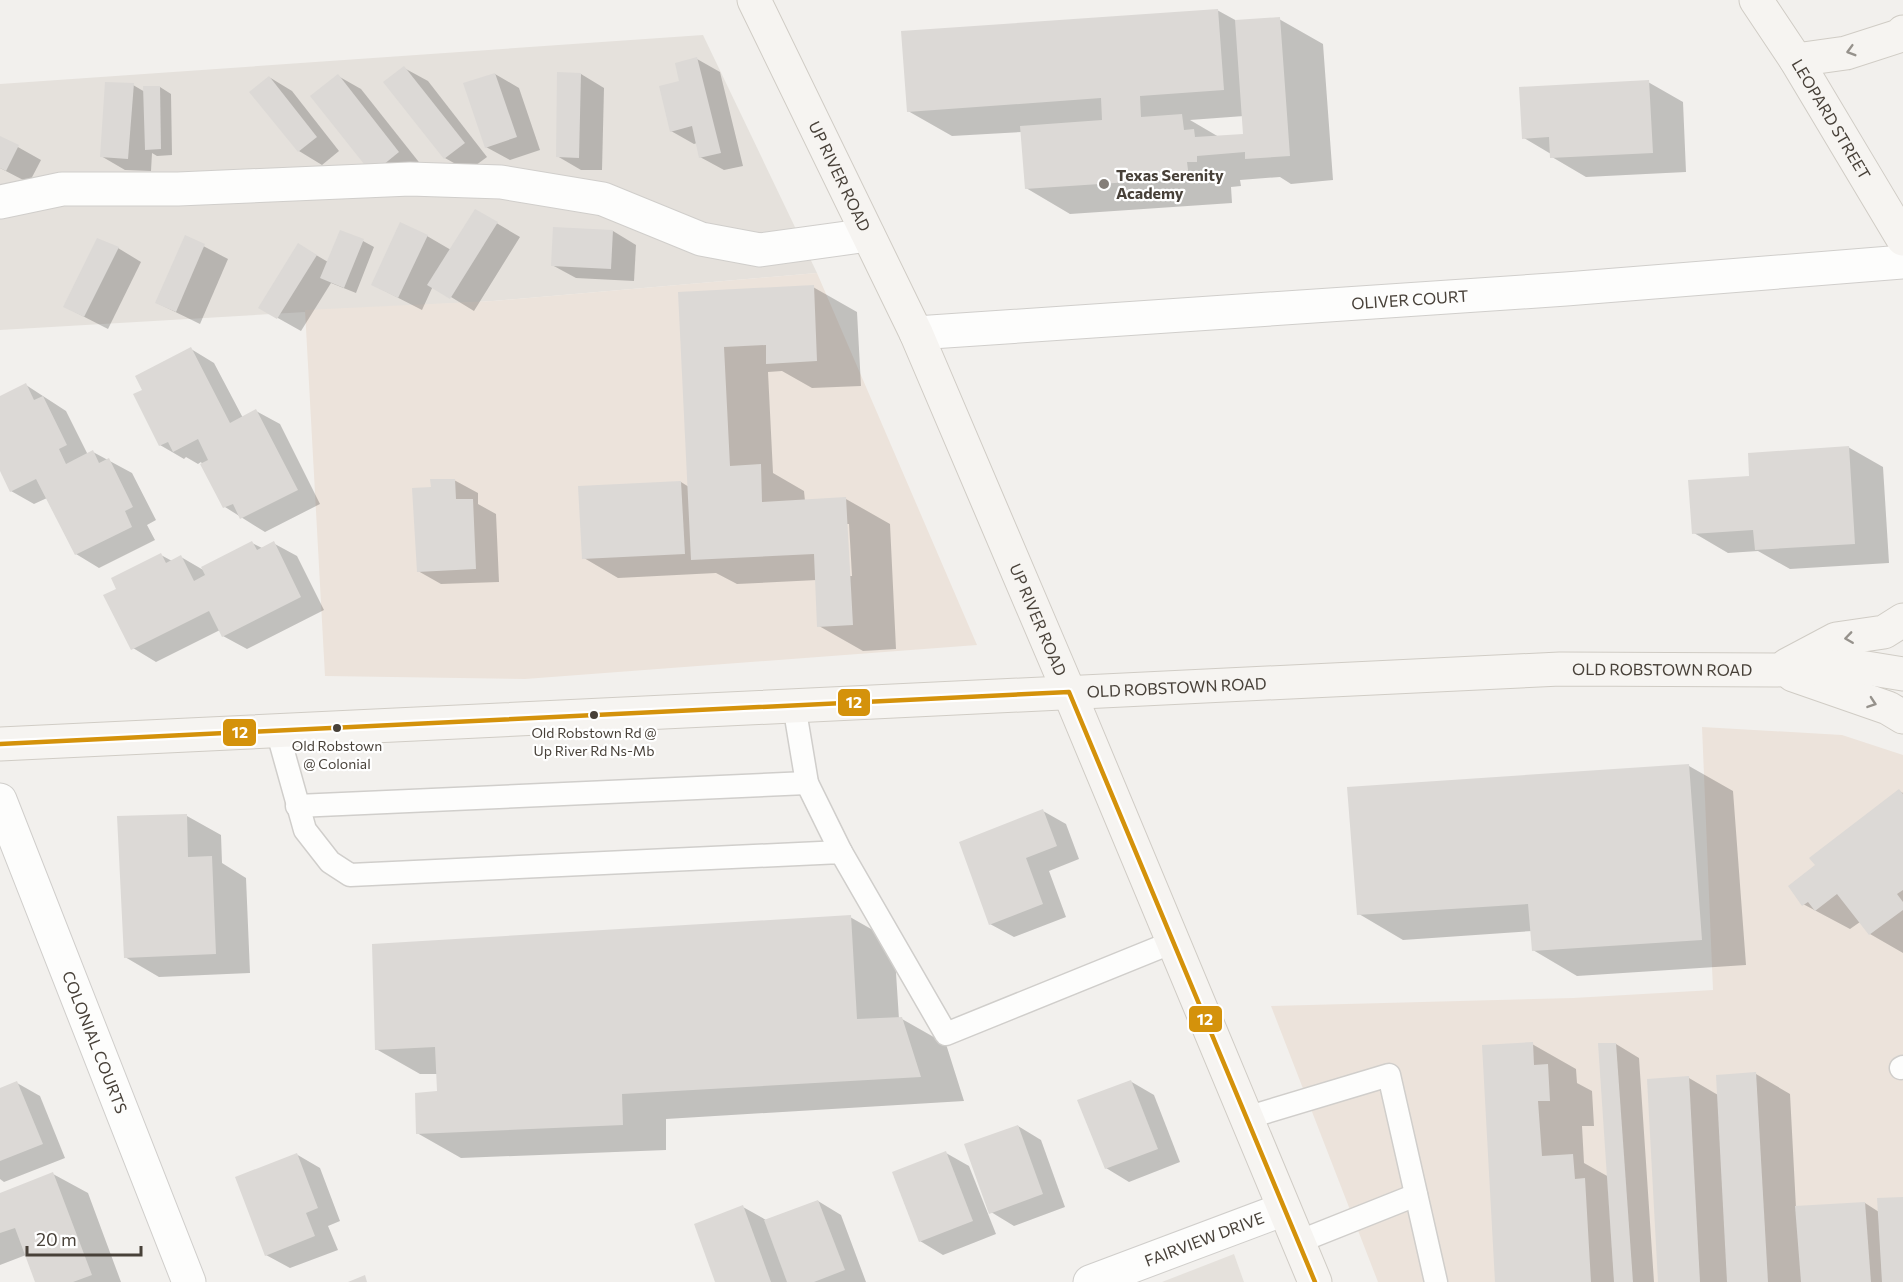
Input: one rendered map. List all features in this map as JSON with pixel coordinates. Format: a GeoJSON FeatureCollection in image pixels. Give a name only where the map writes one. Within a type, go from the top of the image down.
{"type":"FeatureCollection","features":[{"type":"Feature","properties":{"kind":"street","name":"UP RIVER ROAD"},"geometry":{"type":"LineString","coordinates":[[754,0],[916,333],[1069,692],[1315,1282]]}},
{"type":"Feature","properties":{"kind":"street","name":"LEOPARD STREET"},"geometry":{"type":"LineString","coordinates":[[1756,0],[1796,60],[1903,239]]}},
{"type":"Feature","properties":{"kind":"street"},"geometry":{"type":"LineString","coordinates":[[1796,60],[1846,53],[1903,33]]}},
{"type":"Feature","properties":{"kind":"street"},"geometry":{"type":"LineString","coordinates":[[0,202],[62,189],[178,189],[399,179],[444,180],[501,183],[603,199],[701,238],[760,250],[868,235]]}},
{"type":"Feature","properties":{"kind":"street","name":"OLIVER COURT"},"geometry":{"type":"LineString","coordinates":[[916,333],[1566,290],[1903,262]]}},
{"type":"Feature","properties":{"kind":"street"},"geometry":{"type":"LineString","coordinates":[[1777,670],[1836,639],[1884,632],[1903,620]]}},
{"type":"Feature","properties":{"kind":"street","name":"OLD ROBSTOWN ROAD"},"geometry":{"type":"LineString","coordinates":[[0,744],[1560,669],[1777,670],[1854,666],[1903,674]]}},
{"type":"Feature","properties":{"kind":"street","name":"OLD ROBSTOWN ROAD"},"geometry":{"type":"LineString","coordinates":[[1777,670],[1888,708],[1903,717]]}},
{"type":"Feature","properties":{"kind":"street","name":"COLONIAL COURTS"},"geometry":{"type":"LineString","coordinates":[[0,800],[189,1282]]}},
{"type":"Feature","properties":{"kind":"street","name":"FAIRVIEW DRIVE"},"geometry":{"type":"LineString","coordinates":[[1090,1282],[1284,1209]]}},
{"type":"Feature","properties":{"kind":"lane"},"geometry":{"type":"LineString","coordinates":[[794,705],[807,783],[841,852],[946,1034],[1173,942]]}},
{"type":"Feature","properties":{"kind":"lane"},"geometry":{"type":"LineString","coordinates":[[277,730],[305,830],[330,862],[350,875],[841,852]]}},
{"type":"Feature","properties":{"kind":"lane"},"geometry":{"type":"LineString","coordinates":[[297,806],[807,783]]}},
{"type":"Feature","properties":{"kind":"lane"},"geometry":{"type":"LineString","coordinates":[[1246,1118],[1389,1076],[1436,1282]]}},
{"type":"Feature","properties":{"kind":"lane"},"geometry":{"type":"LineString","coordinates":[[1298,1242],[1416,1195]]}},
{"type":"Feature","properties":{"kind":"shaded area"},"geometry":{"type":"Polygon","coordinates":[[[703,35],[817,273],[493,301],[0,330],[0,84],[703,35]]]}},
{"type":"Feature","properties":{"kind":"shaded area"},"geometry":{"type":"Polygon","coordinates":[[[817,273],[977,645],[525,679],[325,676],[305,310],[493,301],[817,273]]]}},
{"type":"Feature","properties":{"kind":"shaded area"},"geometry":{"type":"Polygon","coordinates":[[[1702,727],[1842,735],[1903,755],[1903,1282],[1378,1282],[1271,1006],[1573,998],[1713,990],[1702,727]]]}},
{"type":"Feature","properties":{"kind":"shaded area"},"geometry":{"type":"Polygon","coordinates":[[[1234,1254],[1244,1282],[1162,1282],[1234,1254]]]}},
{"type":"Feature","properties":{"kind":"building"},"geometry":{"type":"Polygon","coordinates":[[[1218,9],[1224,90],[1140,96],[1141,117],[1182,114],[1184,130],[1194,129],[1195,137],[1243,134],[1235,20],[1280,17],[1290,156],[1245,159],[1245,152],[1197,156],[1197,162],[1187,162],[1189,178],[1025,189],[1020,126],[1102,120],[1101,98],[907,112],[901,31],[1218,9]]]}},
{"type":"Feature","properties":{"kind":"building"},"geometry":{"type":"Polygon","coordinates":[[[697,57],[721,153],[699,158],[692,126],[670,132],[659,86],[679,81],[675,63],[697,57]]]}},
{"type":"Feature","properties":{"kind":"building"},"geometry":{"type":"Polygon","coordinates":[[[404,66],[465,143],[444,159],[383,82],[404,66]]]}},
{"type":"Feature","properties":{"kind":"building"},"geometry":{"type":"Polygon","coordinates":[[[557,72],[581,73],[579,158],[556,157],[557,72]]]}},
{"type":"Feature","properties":{"kind":"building"},"geometry":{"type":"Polygon","coordinates":[[[495,73],[517,137],[485,148],[463,83],[495,73]]]}},
{"type":"Feature","properties":{"kind":"building"},"geometry":{"type":"Polygon","coordinates":[[[338,74],[399,152],[372,174],[310,96],[338,74]]]}},
{"type":"Feature","properties":{"kind":"building"},"geometry":{"type":"Polygon","coordinates":[[[269,76],[317,137],[298,152],[249,92],[269,76]]]}},
{"type":"Feature","properties":{"kind":"building"},"geometry":{"type":"Polygon","coordinates":[[[1649,80],[1653,153],[1550,158],[1549,137],[1522,139],[1519,87],[1649,80]]]}},
{"type":"Feature","properties":{"kind":"building"},"geometry":{"type":"Polygon","coordinates":[[[105,82],[134,83],[128,159],[100,157],[105,82]]]}},
{"type":"Feature","properties":{"kind":"building"},"geometry":{"type":"Polygon","coordinates":[[[143,86],[160,86],[161,149],[145,150],[143,86]]]}},
{"type":"Feature","properties":{"kind":"building"},"geometry":{"type":"Polygon","coordinates":[[[0,136],[19,145],[6,171],[0,168],[0,136]]]}},
{"type":"Feature","properties":{"kind":"building"},"geometry":{"type":"Polygon","coordinates":[[[475,209],[498,222],[450,299],[427,285],[475,209]]]}},
{"type":"Feature","properties":{"kind":"building"},"geometry":{"type":"Polygon","coordinates":[[[400,222],[428,235],[398,298],[371,285],[400,222]]]}},
{"type":"Feature","properties":{"kind":"building"},"geometry":{"type":"Polygon","coordinates":[[[553,227],[613,230],[611,269],[551,266],[553,227]]]}},
{"type":"Feature","properties":{"kind":"building"},"geometry":{"type":"Polygon","coordinates":[[[340,230],[364,239],[344,288],[320,278],[340,230]]]}},
{"type":"Feature","properties":{"kind":"building"},"geometry":{"type":"Polygon","coordinates":[[[185,235],[205,244],[176,312],[155,303],[185,235]]]}},
{"type":"Feature","properties":{"kind":"building"},"geometry":{"type":"Polygon","coordinates":[[[97,238],[119,247],[84,317],[63,307],[97,238]]]}},
{"type":"Feature","properties":{"kind":"building"},"geometry":{"type":"Polygon","coordinates":[[[298,243],[317,255],[277,319],[258,308],[298,243]]]}},
{"type":"Feature","properties":{"kind":"building"},"geometry":{"type":"Polygon","coordinates":[[[814,285],[817,361],[766,364],[766,345],[724,347],[730,466],[761,464],[762,502],[846,497],[853,625],[817,627],[814,554],[691,560],[678,292],[814,285]]]}},
{"type":"Feature","properties":{"kind":"building"},"geometry":{"type":"Polygon","coordinates":[[[191,347],[230,423],[256,409],[298,490],[240,519],[233,504],[223,508],[200,464],[208,460],[198,439],[173,452],[168,442],[159,446],[133,394],[142,390],[135,376],[191,347]]]}},
{"type":"Feature","properties":{"kind":"building"},"geometry":{"type":"Polygon","coordinates":[[[26,383],[34,400],[43,396],[67,445],[59,449],[66,464],[93,450],[99,463],[109,458],[133,507],[125,511],[132,527],[75,555],[36,479],[10,492],[0,471],[0,396],[26,383]]]}},
{"type":"Feature","properties":{"kind":"building"},"geometry":{"type":"Polygon","coordinates":[[[1849,446],[1855,544],[1755,550],[1753,530],[1692,534],[1688,480],[1749,476],[1748,453],[1849,446]]]}},
{"type":"Feature","properties":{"kind":"building"},"geometry":{"type":"Polygon","coordinates":[[[430,479],[455,479],[456,499],[473,499],[476,569],[417,572],[412,488],[431,487],[430,479]]]}},
{"type":"Feature","properties":{"kind":"building"},"geometry":{"type":"Polygon","coordinates":[[[681,481],[685,554],[582,559],[578,486],[681,481]]]}},
{"type":"Feature","properties":{"kind":"building"},"geometry":{"type":"Polygon","coordinates":[[[252,541],[257,550],[274,541],[301,597],[222,637],[209,611],[131,650],[103,595],[116,589],[111,578],[161,553],[166,563],[181,555],[194,581],[205,575],[201,567],[252,541]]]}},
{"type":"Feature","properties":{"kind":"building"},"geometry":{"type":"Polygon","coordinates":[[[1689,764],[1702,940],[1532,951],[1528,904],[1357,915],[1347,787],[1689,764]]]}},
{"type":"Feature","properties":{"kind":"building"},"geometry":{"type":"Polygon","coordinates":[[[1899,789],[1903,794],[1903,890],[1897,894],[1903,902],[1903,910],[1869,935],[1837,894],[1815,911],[1808,902],[1802,906],[1788,886],[1815,865],[1809,858],[1899,789]]]}},
{"type":"Feature","properties":{"kind":"building"},"geometry":{"type":"Polygon","coordinates":[[[1043,809],[1057,846],[1026,858],[1043,904],[989,925],[959,842],[1043,809]]]}},
{"type":"Feature","properties":{"kind":"building"},"geometry":{"type":"Polygon","coordinates":[[[187,814],[188,857],[212,856],[216,954],[124,958],[117,816],[187,814]]]}},
{"type":"Feature","properties":{"kind":"building"},"geometry":{"type":"Polygon","coordinates":[[[851,915],[857,1019],[902,1017],[921,1077],[622,1094],[623,1125],[416,1134],[415,1093],[437,1091],[435,1047],[375,1050],[372,944],[851,915]]]}},
{"type":"Feature","properties":{"kind":"building"},"geometry":{"type":"Polygon","coordinates":[[[1533,1042],[1534,1065],[1548,1064],[1550,1101],[1538,1101],[1542,1156],[1573,1154],[1575,1179],[1585,1178],[1591,1282],[1495,1282],[1482,1045],[1533,1042]]]}},
{"type":"Feature","properties":{"kind":"building"},"geometry":{"type":"Polygon","coordinates":[[[1598,1043],[1616,1043],[1633,1282],[1614,1282],[1598,1043]]]}},
{"type":"Feature","properties":{"kind":"building"},"geometry":{"type":"Polygon","coordinates":[[[1756,1072],[1768,1282],[1727,1282],[1716,1075],[1756,1072]]]}},
{"type":"Feature","properties":{"kind":"building"},"geometry":{"type":"Polygon","coordinates":[[[1689,1076],[1700,1282],[1658,1282],[1647,1079],[1689,1076]]]}},
{"type":"Feature","properties":{"kind":"building"},"geometry":{"type":"Polygon","coordinates":[[[1131,1080],[1158,1149],[1105,1169],[1077,1100],[1131,1080]]]}},
{"type":"Feature","properties":{"kind":"building"},"geometry":{"type":"Polygon","coordinates":[[[17,1081],[43,1144],[0,1161],[0,1088],[17,1081]]]}},
{"type":"Feature","properties":{"kind":"building"},"geometry":{"type":"Polygon","coordinates":[[[1018,1125],[1043,1194],[989,1214],[964,1144],[1018,1125]]]}},
{"type":"Feature","properties":{"kind":"building"},"geometry":{"type":"Polygon","coordinates":[[[946,1151],[973,1221],[919,1242],[892,1172],[946,1151]]]}},
{"type":"Feature","properties":{"kind":"building"},"geometry":{"type":"Polygon","coordinates":[[[297,1153],[318,1208],[306,1213],[315,1236],[265,1256],[235,1177],[297,1153]]]}},
{"type":"Feature","properties":{"kind":"building"},"geometry":{"type":"Polygon","coordinates":[[[53,1172],[92,1275],[73,1282],[35,1282],[15,1228],[0,1233],[0,1193],[53,1172]]]}},
{"type":"Feature","properties":{"kind":"building"},"geometry":{"type":"Polygon","coordinates":[[[1903,1197],[1903,1282],[1882,1282],[1877,1198],[1903,1197]]]}},
{"type":"Feature","properties":{"kind":"building"},"geometry":{"type":"Polygon","coordinates":[[[818,1200],[845,1270],[814,1282],[787,1282],[764,1220],[818,1200]]]}},
{"type":"Feature","properties":{"kind":"building"},"geometry":{"type":"Polygon","coordinates":[[[1865,1202],[1871,1282],[1801,1282],[1795,1206],[1865,1202]]]}},
{"type":"Feature","properties":{"kind":"building"},"geometry":{"type":"Polygon","coordinates":[[[743,1205],[771,1282],[715,1282],[694,1224],[743,1205]]]}},
{"type":"Feature","properties":{"kind":"building"},"geometry":{"type":"Polygon","coordinates":[[[365,1275],[367,1282],[348,1282],[365,1275]]]}},
{"type":"Feature","properties":{"kind":"transit line","name":"12"},"geometry":{"type":"LineString","coordinates":[[0,744],[1069,692],[1315,1282]]}},
{"type":"Feature","properties":{"kind":"place","name":"Texas Serenity Academy"},"geometry":{"type":"Point","coordinates":[1104,184]}},
{"type":"Feature","properties":{"kind":"place","name":"Old Robstown Rd @ Up River Rd Ns-Mb"},"geometry":{"type":"Point","coordinates":[594,715]}},
{"type":"Feature","properties":{"kind":"place","name":"Old Robstown @ Colonial"},"geometry":{"type":"Point","coordinates":[337,728]}}]}
